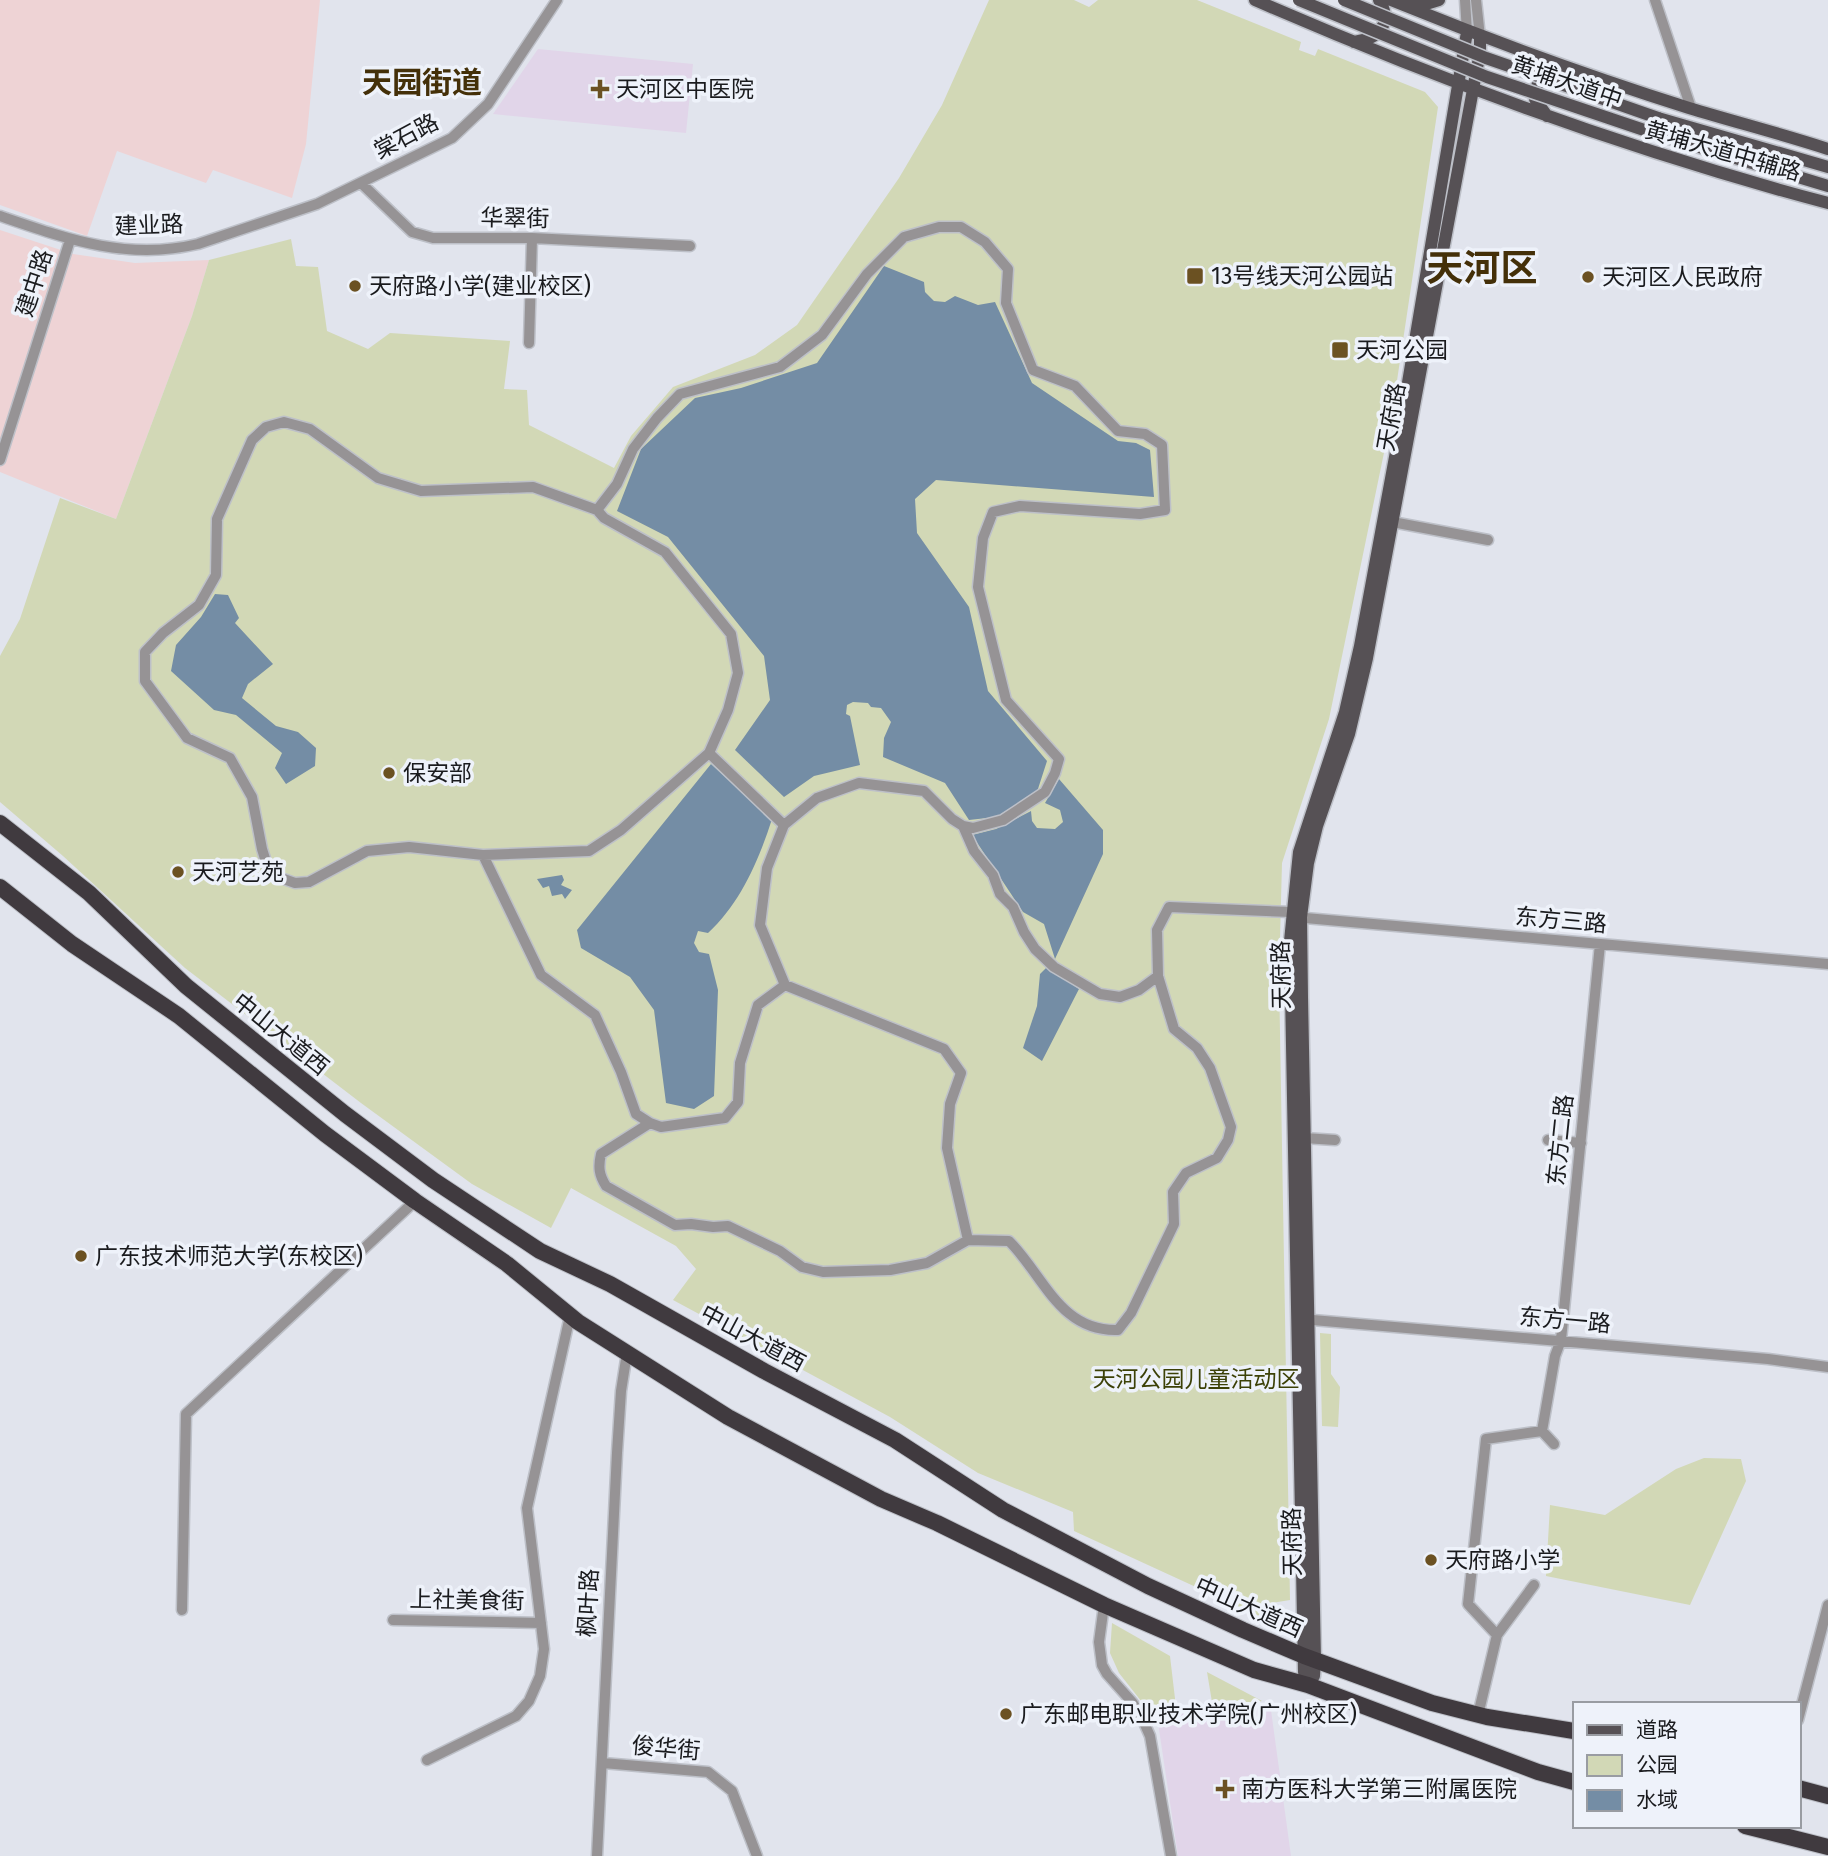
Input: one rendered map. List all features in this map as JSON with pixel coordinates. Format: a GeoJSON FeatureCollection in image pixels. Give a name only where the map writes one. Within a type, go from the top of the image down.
{"type":"FeatureCollection","features":[{"type":"Feature","properties":{"kind":"highway","name":"中山大道西"},"geometry":{"type":"LineString","coordinates":[[0,824],[89,893],[178,979],[336,1107],[433,1180],[524,1241],[610,1284],[764,1371],[895,1440],[982,1498],[1148,1586],[1310,1658],[1432,1703],[1478,1716],[1573,1731]]}},
{"type":"Feature","properties":{"kind":"highway"},"geometry":{"type":"LineString","coordinates":[[0,887],[72,944],[179,1016],[325,1134],[415,1201],[507,1264],[570,1316],[728,1417],[881,1499],[937,1523],[1104,1605],[1254,1670],[1308,1685],[1538,1772],[1573,1782]]}},
{"type":"Feature","properties":{"kind":"highway"},"geometry":{"type":"LineString","coordinates":[[1800,1789],[1828,1796]]}},
{"type":"Feature","properties":{"kind":"highway"},"geometry":{"type":"LineString","coordinates":[[1752,1828],[1823,1850]]}},
{"type":"Feature","properties":{"kind":"main road","name":"黄埔大道中辅路"},"geometry":{"type":"LineString","coordinates":[[1255,0],[1458,85],[1549,118],[1624,144],[1828,203]]}},
{"type":"Feature","properties":{"kind":"main road","name":"黄埔大道中"},"geometry":{"type":"LineString","coordinates":[[1299,0],[1487,77],[1653,134],[1828,186]]}},
{"type":"Feature","properties":{"kind":"main road","name":"黄埔大道中"},"geometry":{"type":"LineString","coordinates":[[1344,0],[1496,62],[1658,118],[1828,167]]}},
{"type":"Feature","properties":{"kind":"main road"},"geometry":{"type":"LineString","coordinates":[[1354,42],[1373,38],[1380,32],[1385,13],[1380,0]]}},
{"type":"Feature","properties":{"kind":"main road"},"geometry":{"type":"LineString","coordinates":[[1397,3],[1426,4],[1439,0]]}},
{"type":"Feature","properties":{"kind":"main road","name":"黄埔大道中辅路"},"geometry":{"type":"LineString","coordinates":[[1397,3],[1567,68],[1828,149]]}},
{"type":"Feature","properties":{"kind":"main road","name":"天府路"},"geometry":{"type":"LineString","coordinates":[[1388,521],[1458,85],[1474,34]]}},
{"type":"Feature","properties":{"kind":"main road","name":"天府路"},"geometry":{"type":"LineString","coordinates":[[1308,1685],[1314,1676],[1310,1658],[1303,1320],[1290,941],[1303,838],[1350,694],[1388,521],[1472,90],[1474,34]]}},
{"type":"Feature","properties":{"kind":"main road"},"geometry":{"type":"LineString","coordinates":[[1549,118],[1535,99],[1537,83],[1542,75],[1567,68]]}},
{"type":"Feature","properties":{"kind":"main road","name":"天府路"},"geometry":{"type":"LineString","coordinates":[[1295,915],[1304,1138],[1303,1320]]}},
{"type":"Feature","properties":{"kind":"street","name":"棠石路"},"geometry":{"type":"LineString","coordinates":[[298,211],[452,138],[488,103],[557,0]]}},
{"type":"Feature","properties":{"kind":"street"},"geometry":{"type":"LineString","coordinates":[[1465,0],[1474,34]]}},
{"type":"Feature","properties":{"kind":"street"},"geometry":{"type":"LineString","coordinates":[[1474,34],[1476,0]]}},
{"type":"Feature","properties":{"kind":"street"},"geometry":{"type":"LineString","coordinates":[[1655,0],[1690,108]]}},
{"type":"Feature","properties":{"kind":"street","name":"华翠街"},"geometry":{"type":"LineString","coordinates":[[360,183],[412,232],[433,238],[532,238],[690,246]]}},
{"type":"Feature","properties":{"kind":"street","name":"建业路"},"geometry":{"type":"LineString","coordinates":[[0,216],[97,247],[138,250],[182,247],[223,237],[298,211]]}},
{"type":"Feature","properties":{"kind":"street"},"geometry":{"type":"LineString","coordinates":[[597,510],[617,484],[632,449],[680,394],[780,367],[822,335],[867,274],[904,237],[939,227],[961,227],[985,242],[1008,270],[1006,303],[1033,370],[1075,386],[1118,431],[1145,434],[1162,445],[1165,510],[1140,514],[1020,506],[993,512],[983,538],[978,587],[1006,700],[1059,759],[1045,792],[1003,820],[972,828],[952,820],[924,791],[859,783],[817,799],[784,825],[767,868],[760,925],[785,985],[944,1049],[961,1073],[950,1104],[947,1148],[968,1240]]}},
{"type":"Feature","properties":{"kind":"street"},"geometry":{"type":"LineString","coordinates":[[529,343],[532,238]]}},
{"type":"Feature","properties":{"kind":"street","name":"建中路"},"geometry":{"type":"LineString","coordinates":[[0,460],[70,240]]}},
{"type":"Feature","properties":{"kind":"street"},"geometry":{"type":"LineString","coordinates":[[284,422],[310,429],[378,478],[421,491],[533,487],[597,510],[604,518],[665,552],[732,634],[738,673],[728,710],[709,753],[621,830],[589,851],[483,855],[410,847],[367,851],[309,882],[295,883],[281,878],[267,865],[261,849],[252,797],[230,758],[187,738],[145,681],[145,652],[163,633],[199,605],[216,575],[216,519],[252,440],[266,427],[284,422]]}},
{"type":"Feature","properties":{"kind":"street"},"geometry":{"type":"LineString","coordinates":[[1388,521],[1488,540]]}},
{"type":"Feature","properties":{"kind":"street"},"geometry":{"type":"LineString","coordinates":[[709,753],[784,825]]}},
{"type":"Feature","properties":{"kind":"street"},"geometry":{"type":"LineString","coordinates":[[650,1123],[601,1154],[598,1166],[600,1178],[606,1186],[675,1225],[728,1226],[780,1251],[802,1267],[841,1273],[890,1270],[928,1263],[968,1240],[1009,1241],[1026,1258],[1052,1298],[1076,1319],[1101,1330],[1118,1330],[1131,1313],[1174,1224],[1173,1192],[1186,1173],[1217,1158],[1228,1140],[1231,1127],[1210,1068],[1197,1048],[1174,1029],[1158,976],[1139,990],[1120,997],[1100,994],[1054,967],[1035,949],[1024,932],[1013,908],[1000,894],[993,875],[974,851],[963,826]]}},
{"type":"Feature","properties":{"kind":"street"},"geometry":{"type":"LineString","coordinates":[[483,855],[541,975],[595,1015],[621,1072],[636,1114],[650,1123],[661,1127],[725,1118],[738,1102],[740,1063],[758,1005],[785,985]]}},
{"type":"Feature","properties":{"kind":"street","name":"东方三路"},"geometry":{"type":"LineString","coordinates":[[1158,976],[1157,930],[1169,907],[1295,915],[1828,964]]}},
{"type":"Feature","properties":{"kind":"street","name":"东方二路"},"geometry":{"type":"LineString","coordinates":[[1542,1431],[1555,1356],[1561,1340],[1600,944]]}},
{"type":"Feature","properties":{"kind":"street"},"geometry":{"type":"LineString","coordinates":[[1304,1138],[1335,1140]]}},
{"type":"Feature","properties":{"kind":"street"},"geometry":{"type":"LineString","coordinates":[[1548,1140],[1581,1143]]}},
{"type":"Feature","properties":{"kind":"street"},"geometry":{"type":"LineString","coordinates":[[181,1610],[186,1415],[415,1201]]}},
{"type":"Feature","properties":{"kind":"street"},"geometry":{"type":"LineString","coordinates":[[427,1760],[516,1716],[529,1701],[540,1676],[543,1657],[541,1623],[527,1508],[570,1316]]}},
{"type":"Feature","properties":{"kind":"street","name":"东方一路"},"geometry":{"type":"LineString","coordinates":[[1303,1320],[1561,1340],[1828,1367]]}},
{"type":"Feature","properties":{"kind":"street","name":"枫叶路"},"geometry":{"type":"LineString","coordinates":[[597,1856],[617,1453],[621,1391],[627,1353]]}},
{"type":"Feature","properties":{"kind":"street"},"geometry":{"type":"LineString","coordinates":[[1496,1637],[1468,1604],[1486,1439],[1542,1431],[1554,1444]]}},
{"type":"Feature","properties":{"kind":"street"},"geometry":{"type":"LineString","coordinates":[[1478,1716],[1496,1637],[1534,1585]]}},
{"type":"Feature","properties":{"kind":"street"},"geometry":{"type":"LineString","coordinates":[[1104,1605],[1099,1642],[1102,1665],[1132,1702],[1150,1736],[1171,1856]]}},
{"type":"Feature","properties":{"kind":"street"},"geometry":{"type":"LineString","coordinates":[[1800,1712],[1828,1605]]}},
{"type":"Feature","properties":{"kind":"street","name":"上社美食街"},"geometry":{"type":"LineString","coordinates":[[393,1620],[541,1623]]}},
{"type":"Feature","properties":{"kind":"street","name":"俊华街"},"geometry":{"type":"LineString","coordinates":[[603,1763],[708,1772],[732,1791],[757,1856]]}},
{"type":"Feature","properties":{"kind":"shaded area"},"geometry":{"type":"Polygon","coordinates":[[[0,0],[320,0],[306,144],[292,198],[213,170],[206,183],[117,151],[87,236],[0,205],[0,0]]]}},
{"type":"Feature","properties":{"kind":"shaded area","name":"天河区中医院"},"geometry":{"type":"Polygon","coordinates":[[[538,49],[693,64],[686,133],[493,114],[538,49]]]}},
{"type":"Feature","properties":{"kind":"shaded area"},"geometry":{"type":"Polygon","coordinates":[[[0,230],[73,254],[135,263],[209,260],[192,316],[116,519],[0,472],[0,230]]]}},
{"type":"Feature","properties":{"kind":"shaded area","name":"南方医科大学第三附属医院"},"geometry":{"type":"Polygon","coordinates":[[[1270,1703],[1291,1856],[1178,1856],[1157,1716],[1270,1703]]]}},
{"type":"Feature","properties":{"kind":"green space","name":"天河公园"},"geometry":{"type":"Polygon","coordinates":[[[989,0],[1074,0],[1089,7],[1098,0],[1197,0],[1301,42],[1299,50],[1315,56],[1318,49],[1425,92],[1438,107],[1392,414],[1329,719],[1282,863],[1279,976],[1290,1600],[1265,1604],[1259,1616],[1074,1531],[1073,1512],[978,1473],[890,1417],[673,1300],[696,1269],[676,1246],[571,1188],[551,1228],[472,1184],[185,968],[0,802],[0,656],[20,619],[60,498],[116,519],[192,316],[209,260],[291,239],[296,266],[318,267],[327,331],[368,349],[390,333],[510,341],[504,389],[527,390],[529,425],[614,468],[631,436],[673,387],[755,355],[797,325],[899,178],[942,105],[989,0]]]}},
{"type":"Feature","properties":{"kind":"green space"},"geometry":{"type":"Polygon","coordinates":[[[1320,1333],[1331,1334],[1331,1374],[1340,1387],[1338,1427],[1322,1426],[1320,1333]]]}},
{"type":"Feature","properties":{"kind":"green space"},"geometry":{"type":"Polygon","coordinates":[[[1704,1458],[1741,1459],[1746,1481],[1690,1605],[1546,1576],[1550,1505],[1605,1515],[1676,1469],[1704,1458]]]}},
{"type":"Feature","properties":{"kind":"green space"},"geometry":{"type":"Polygon","coordinates":[[[1112,1623],[1170,1656],[1176,1707],[1149,1711],[1119,1673],[1110,1653],[1112,1623]]]}},
{"type":"Feature","properties":{"kind":"green space"},"geometry":{"type":"Polygon","coordinates":[[[1207,1672],[1262,1701],[1213,1708],[1207,1672]]]}},
{"type":"Feature","properties":{"kind":"water"},"geometry":{"type":"Polygon","coordinates":[[[884,266],[924,282],[925,292],[934,301],[945,302],[955,296],[978,305],[995,302],[1032,383],[1118,441],[1136,443],[1150,450],[1154,497],[936,480],[915,499],[917,533],[969,607],[988,691],[1047,761],[1037,792],[996,817],[969,820],[945,783],[883,757],[884,738],[891,722],[881,708],[871,707],[868,703],[853,702],[847,705],[846,714],[850,716],[860,765],[814,776],[784,797],[735,750],[770,700],[764,656],[668,537],[617,511],[641,449],[695,398],[741,388],[817,363],[884,266]]]}},
{"type":"Feature","properties":{"kind":"water"},"geometry":{"type":"Polygon","coordinates":[[[215,594],[228,595],[239,618],[235,623],[273,664],[248,684],[242,698],[276,726],[298,732],[316,748],[315,766],[286,784],[275,768],[282,753],[236,715],[214,710],[171,671],[176,645],[201,617],[215,594]]]}},
{"type":"Feature","properties":{"kind":"water"},"geometry":{"type":"Polygon","coordinates":[[[711,764],[772,819],[761,850],[739,895],[708,933],[698,931],[694,943],[699,952],[709,954],[718,990],[714,1096],[694,1109],[666,1103],[654,1010],[630,977],[581,948],[577,930],[711,764]]]}},
{"type":"Feature","properties":{"kind":"water"},"geometry":{"type":"Polygon","coordinates":[[[1059,779],[1103,830],[1103,854],[1055,959],[1044,924],[1023,912],[972,835],[996,829],[1031,811],[1032,821],[1037,828],[1055,829],[1063,822],[1060,810],[1045,803],[1059,779]]]}},
{"type":"Feature","properties":{"kind":"water"},"geometry":{"type":"Polygon","coordinates":[[[562,875],[564,880],[561,885],[572,890],[565,899],[562,894],[552,896],[549,886],[543,888],[537,879],[562,875]]]}},
{"type":"Feature","properties":{"kind":"water"},"geometry":{"type":"Polygon","coordinates":[[[1047,967],[1079,989],[1042,1061],[1023,1048],[1037,1006],[1040,974],[1047,967]]]}},
{"type":"Feature","properties":{"kind":"place","name":"天河区中医院"},"geometry":{"type":"Point","coordinates":[600,89]}},
{"type":"Feature","properties":{"kind":"place","name":"13号线天河公园站"},"geometry":{"type":"Point","coordinates":[1195,276]}},
{"type":"Feature","properties":{"kind":"place","name":"天河区人民政府"},"geometry":{"type":"Point","coordinates":[1588,277]}},
{"type":"Feature","properties":{"kind":"place","name":"天府路小学(建业校区)"},"geometry":{"type":"Point","coordinates":[355,286]}},
{"type":"Feature","properties":{"kind":"place","name":"天河公园"},"geometry":{"type":"Point","coordinates":[1340,350]}},
{"type":"Feature","properties":{"kind":"place","name":"保安部"},"geometry":{"type":"Point","coordinates":[389,773]}},
{"type":"Feature","properties":{"kind":"place","name":"天河艺苑"},"geometry":{"type":"Point","coordinates":[178,872]}},
{"type":"Feature","properties":{"kind":"place","name":"广东技术师范大学(东校区)"},"geometry":{"type":"Point","coordinates":[81,1256]}},
{"type":"Feature","properties":{"kind":"place","name":"天府路小学"},"geometry":{"type":"Point","coordinates":[1431,1560]}},
{"type":"Feature","properties":{"kind":"place","name":"广东邮电职业技术学院(广州校区)"},"geometry":{"type":"Point","coordinates":[1006,1714]}},
{"type":"Feature","properties":{"kind":"place","name":"南方医科大学第三附属医院"},"geometry":{"type":"Point","coordinates":[1225,1789]}},
{"type":"Feature","properties":{"kind":"district","name":"天园街道"},"geometry":{"type":"Point","coordinates":[422,83]}},
{"type":"Feature","properties":{"kind":"district","name":"天河区"},"geometry":{"type":"Point","coordinates":[1482,268]}},
{"type":"Feature","properties":{"kind":"park label","name":"天河公园儿童活动区"},"geometry":{"type":"Point","coordinates":[1196,1379]}}]}
